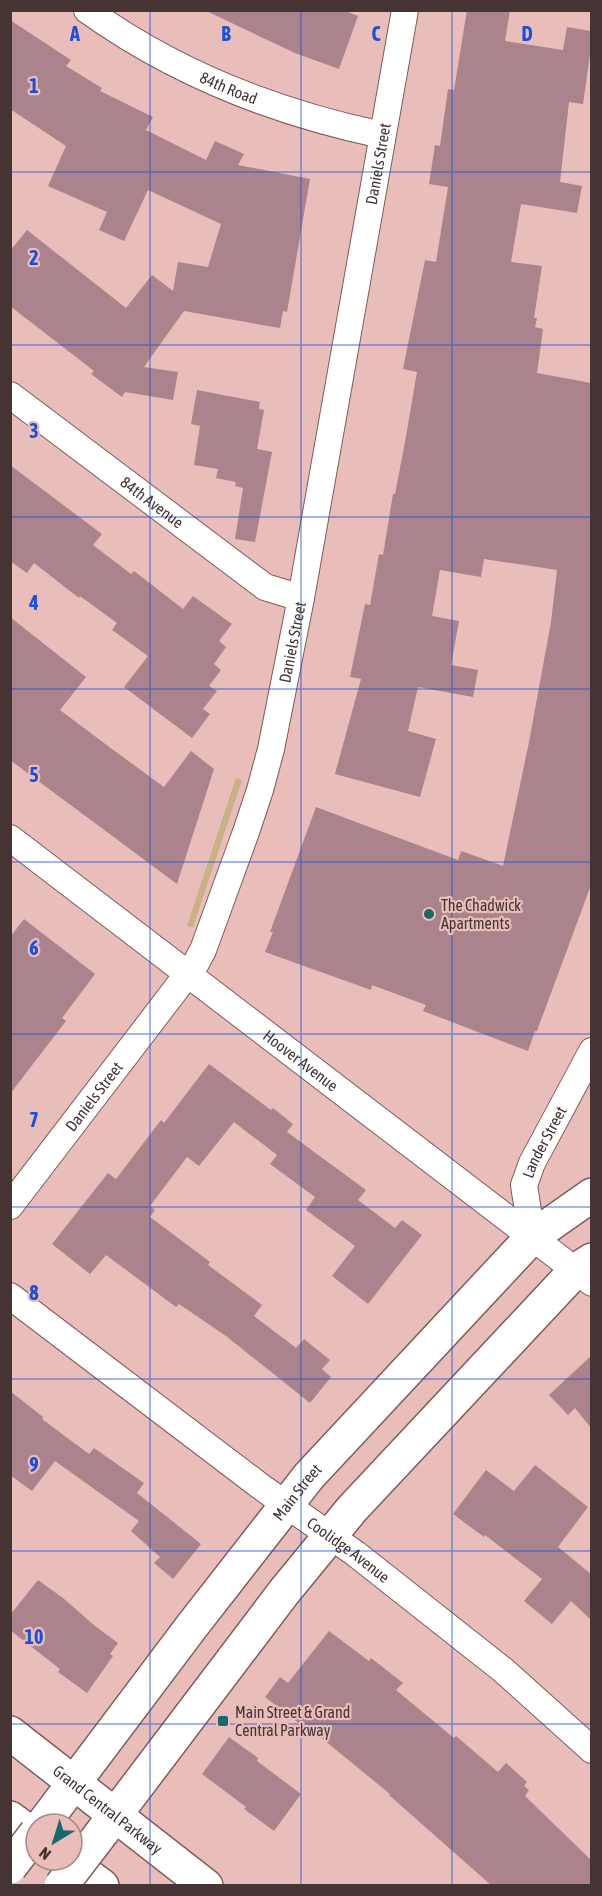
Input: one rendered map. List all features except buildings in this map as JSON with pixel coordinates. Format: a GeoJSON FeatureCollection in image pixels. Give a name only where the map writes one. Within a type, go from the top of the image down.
{"type":"FeatureCollection","features":[{"type":"Feature","properties":{"kind":"main road","name":"Main Street"},"geometry":{"type":"LineString","coordinates":[[60,1802],[287,1504],[323,1461],[532,1237],[591,1195]]}},
{"type":"Feature","properties":{"kind":"main road"},"geometry":{"type":"LineString","coordinates":[[61,1886],[329,1535],[368,1491],[586,1271]]}},
{"type":"Feature","properties":{"kind":"main road","name":"Grand Central Parkway"},"geometry":{"type":"LineString","coordinates":[[10,1733],[60,1802],[110,1822],[206,1886]]}},
{"type":"Feature","properties":{"kind":"main road"},"geometry":{"type":"LineString","coordinates":[[10,1818],[24,1827]]}},
{"type":"Feature","properties":{"kind":"main road"},"geometry":{"type":"LineString","coordinates":[[10,1867],[24,1850]]}},
{"type":"Feature","properties":{"kind":"main road"},"geometry":{"type":"LineString","coordinates":[[83,1872],[102,1886]]}},
{"type":"Feature","properties":{"kind":"street","name":"84th Road"},"geometry":{"type":"LineString","coordinates":[[87,10],[122,35],[160,57],[245,95],[308,116],[382,135]]}},
{"type":"Feature","properties":{"kind":"street","name":"Daniels Street"},"geometry":{"type":"LineString","coordinates":[[10,1206],[189,974],[203,950],[260,790],[271,748],[301,598],[405,10]]}},
{"type":"Feature","properties":{"kind":"street","name":"84th Avenue"},"geometry":{"type":"LineString","coordinates":[[10,395],[265,587],[301,598]]}},
{"type":"Feature","properties":{"kind":"street","name":"Hoover Avenue"},"geometry":{"type":"LineString","coordinates":[[10,838],[532,1237],[586,1271]]}},
{"type":"Feature","properties":{"kind":"street","name":"Lander Street"},"geometry":{"type":"LineString","coordinates":[[532,1237],[524,1185],[532,1163],[591,1052]]}},
{"type":"Feature","properties":{"kind":"street","name":"Coolidge Avenue"},"geometry":{"type":"LineString","coordinates":[[10,1296],[356,1554],[503,1670],[591,1750]]}},
{"type":"Feature","properties":{"kind":"shaded area"},"geometry":{"type":"Polygon","coordinates":[[[236,778],[242,780],[193,927],[187,926],[236,778]]]}},
{"type":"Feature","properties":{"kind":"place","name":"The Chadwick Apartments"},"geometry":{"type":"Point","coordinates":[429,914]}},
{"type":"Feature","properties":{"kind":"place","name":"Main Street & Grand Central Parkway"},"geometry":{"type":"Point","coordinates":[223,1721]}}]}
